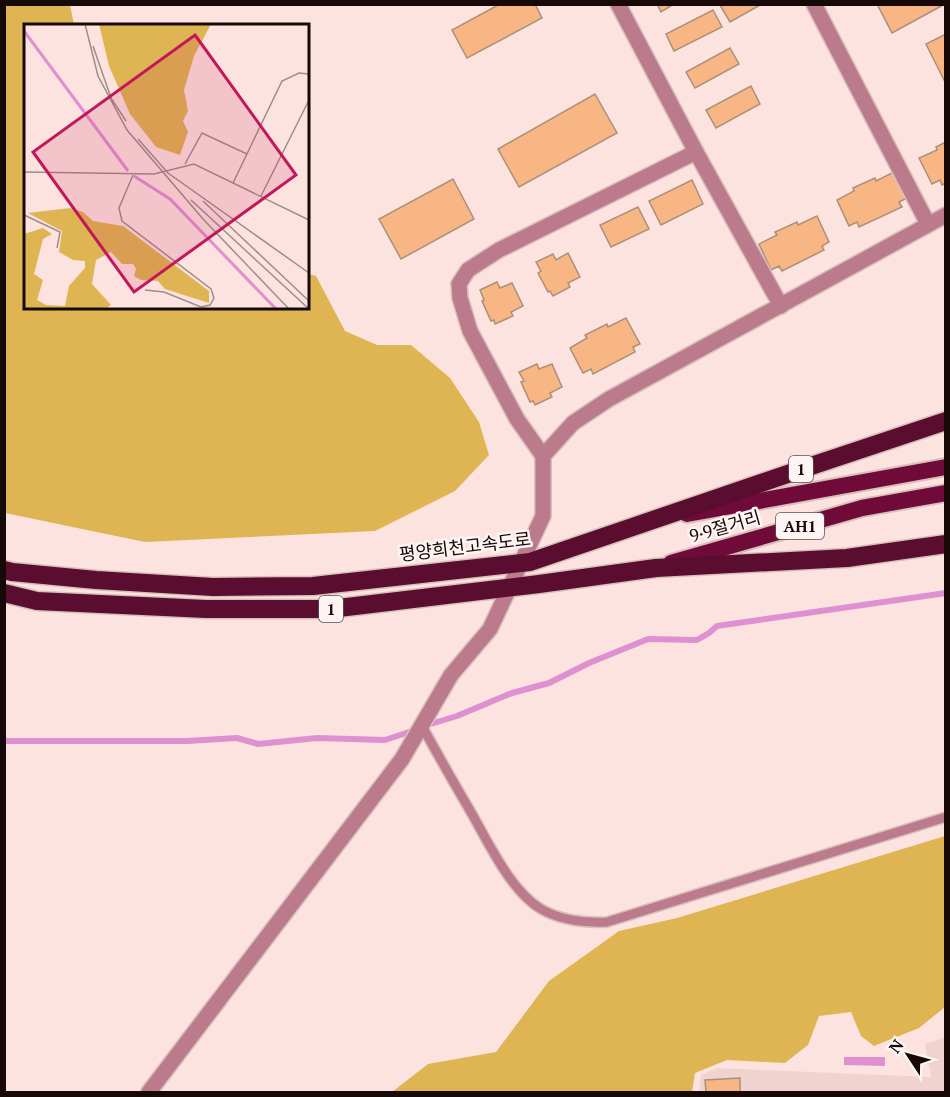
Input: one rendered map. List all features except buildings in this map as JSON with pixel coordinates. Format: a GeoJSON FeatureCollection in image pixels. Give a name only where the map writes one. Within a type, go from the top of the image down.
{"type":"FeatureCollection","features":[{"type":"Feature","properties":{"kind":"highway","name":"평양희천고속도로"},"geometry":{"type":"LineString","coordinates":[[4,570],[96,580],[213,587],[314,586],[530,562],[945,421]]}},
{"type":"Feature","properties":{"kind":"highway","name":"9·9절거리"},"geometry":{"type":"LineString","coordinates":[[658,519],[945,468]]}},
{"type":"Feature","properties":{"kind":"highway","name":"9·9절거리"},"geometry":{"type":"LineString","coordinates":[[656,568],[862,508],[945,494]]}},
{"type":"Feature","properties":{"kind":"highway","name":"1"},"geometry":{"type":"LineString","coordinates":[[4,593],[37,601],[184,608],[330,609],[656,568],[847,558],[945,544]]}},
{"type":"Feature","properties":{"kind":"street"},"geometry":{"type":"LineString","coordinates":[[618,4],[781,306]]}},
{"type":"Feature","properties":{"kind":"street"},"geometry":{"type":"LineString","coordinates":[[814,4],[928,224]]}},
{"type":"Feature","properties":{"kind":"street"},"geometry":{"type":"LineString","coordinates":[[149,1092],[395,769],[452,675],[490,629],[543,516],[543,456],[517,419],[470,331],[460,298],[459,284],[468,270],[499,250],[696,152]]}},
{"type":"Feature","properties":{"kind":"street"},"geometry":{"type":"LineString","coordinates":[[543,456],[573,423],[609,399],[945,215]]}},
{"type":"Feature","properties":{"kind":"lane"},"geometry":{"type":"LineString","coordinates":[[422,726],[504,871],[533,903],[562,919],[590,923],[607,922],[945,817]]}},
{"type":"Feature","properties":{"kind":"shaded area"},"geometry":{"type":"Polygon","coordinates":[[[5,4],[70,5],[74,24],[24,24],[24,309],[309,309],[309,274],[316,276],[345,331],[377,345],[411,345],[450,378],[479,422],[489,455],[455,491],[375,531],[145,542],[5,513],[5,4]]]}},
{"type":"Feature","properties":{"kind":"shaded area"},"geometry":{"type":"Polygon","coordinates":[[[945,836],[945,1007],[919,1028],[874,1046],[861,1036],[851,1012],[819,1016],[808,1045],[785,1063],[727,1060],[695,1073],[692,1092],[392,1092],[428,1064],[496,1052],[549,981],[619,931],[677,918],[945,836]]]}},
{"type":"Feature","properties":{"kind":"shaded area"},"geometry":{"type":"Polygon","coordinates":[[[945,1037],[945,1092],[699,1092],[701,1075],[717,1068],[931,1077],[925,1044],[945,1037]]]}},
{"type":"Feature","properties":{"kind":"shaded area"},"geometry":{"type":"Polygon","coordinates":[[[844,1057],[885,1057],[885,1066],[844,1065],[844,1057]]]}},
{"type":"Feature","properties":{"kind":"waterway"},"geometry":{"type":"LineString","coordinates":[[424,726],[457,716],[512,693],[549,683],[589,663],[648,639],[697,640],[717,626],[946,593]]}},
{"type":"Feature","properties":{"kind":"waterway"},"geometry":{"type":"LineString","coordinates":[[4,741],[187,741],[237,738],[258,744],[317,738],[385,740],[415,730]]}}]}
